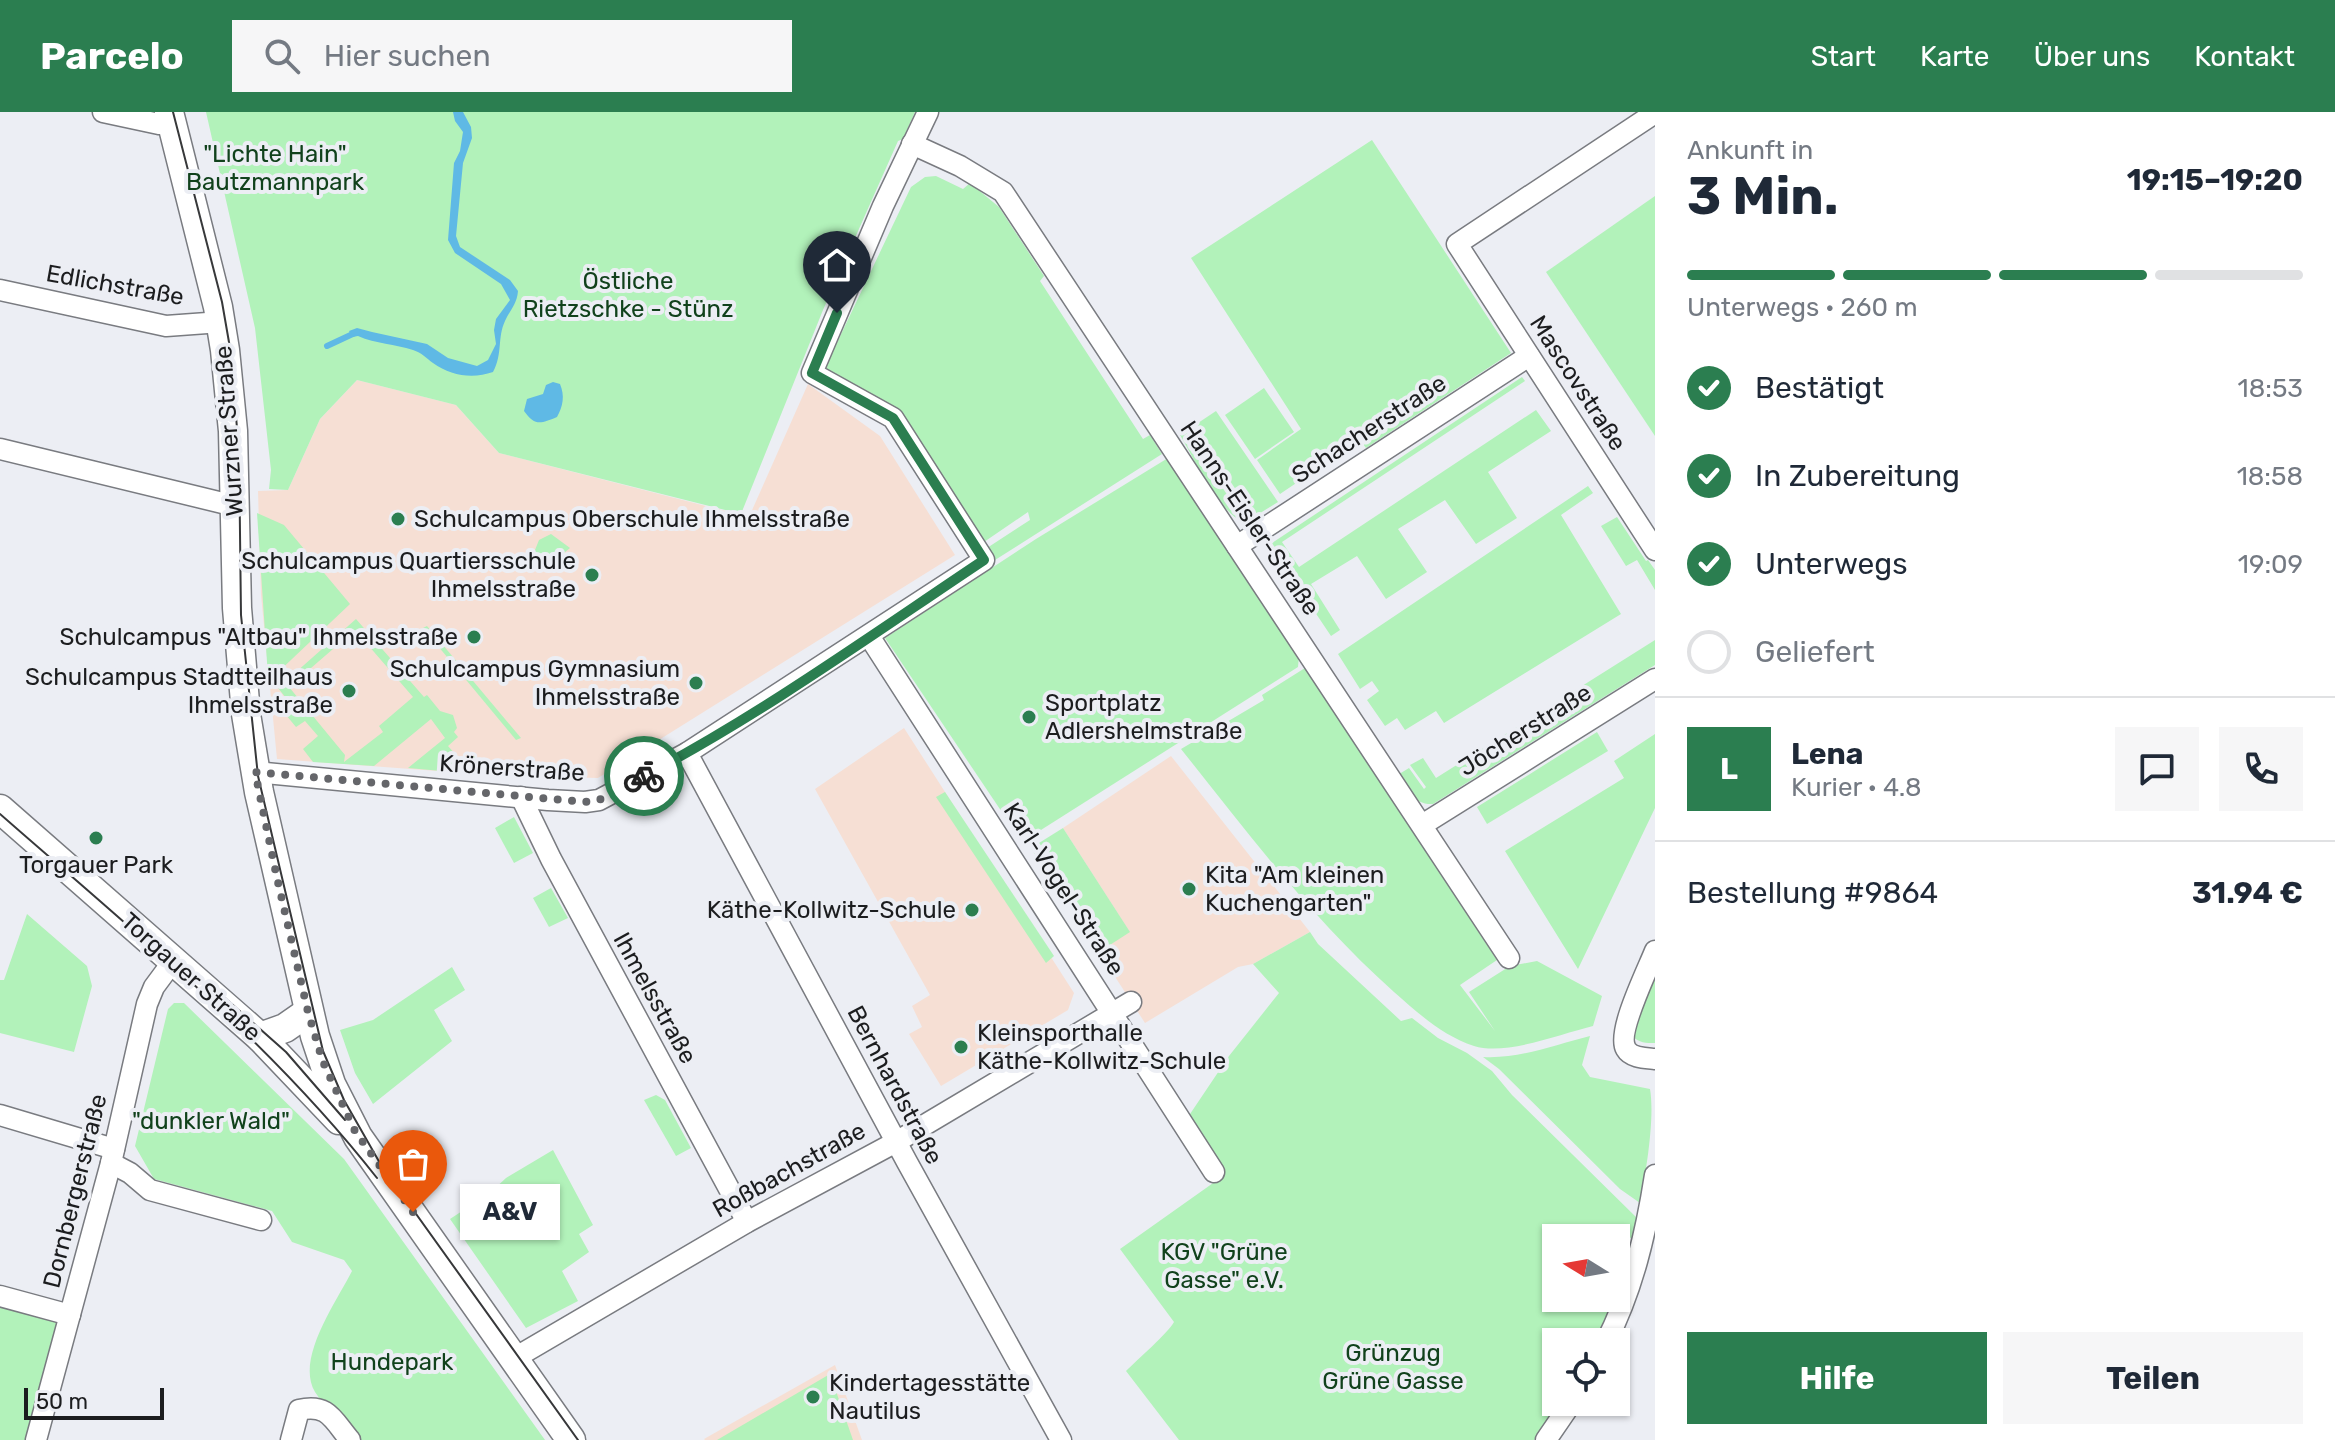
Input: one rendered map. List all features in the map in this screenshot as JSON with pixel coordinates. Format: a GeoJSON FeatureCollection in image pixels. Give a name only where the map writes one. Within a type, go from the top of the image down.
{"type":"FeatureCollection","features":[{"type":"Feature","properties":{"kind":"main road","name":"Wurzner Straße"},"geometry":{"type":"LineString","coordinates":[[170,118],[221,322],[233,431],[237,614],[246,714],[255,772],[308,1012],[335,1093],[355,1131],[571,1440]]}},
{"type":"Feature","properties":{"kind":"main road","name":"Torgauer Straße"},"geometry":{"type":"LineString","coordinates":[[0,809],[260,1037],[372,1156]]}},
{"type":"Feature","properties":{"kind":"main road"},"geometry":{"type":"LineString","coordinates":[[260,1037],[285,1028],[308,1012]]}},
{"type":"Feature","properties":{"kind":"street"},"geometry":{"type":"LineString","coordinates":[[103,112],[159,124],[170,118]]}},
{"type":"Feature","properties":{"kind":"street"},"geometry":{"type":"LineString","coordinates":[[912,144],[928,112]]}},
{"type":"Feature","properties":{"kind":"street","name":"Mascovstraße"},"geometry":{"type":"LineString","coordinates":[[1655,113],[1457,244],[1655,550]]}},
{"type":"Feature","properties":{"kind":"street","name":"Hanns-Eisler-Straße"},"geometry":{"type":"LineString","coordinates":[[912,144],[960,166],[1003,192],[1509,958]]}},
{"type":"Feature","properties":{"kind":"street","name":"Krönerstraße"},"geometry":{"type":"LineString","coordinates":[[255,772],[521,797],[585,802],[599,800],[687,753],[984,560],[893,418],[812,373],[912,144]]}},
{"type":"Feature","properties":{"kind":"street","name":"Edlichstraße"},"geometry":{"type":"LineString","coordinates":[[0,290],[166,326],[221,322]]}},
{"type":"Feature","properties":{"kind":"street","name":"Schacherstraße"},"geometry":{"type":"LineString","coordinates":[[1237,546],[1529,356]]}},
{"type":"Feature","properties":{"kind":"street"},"geometry":{"type":"LineString","coordinates":[[0,449],[235,506]]}},
{"type":"Feature","properties":{"kind":"street","name":"Karl-Vogel-Straße"},"geometry":{"type":"LineString","coordinates":[[869,636],[1214,1172]]}},
{"type":"Feature","properties":{"kind":"street","name":"Jöcherstraße"},"geometry":{"type":"LineString","coordinates":[[1422,825],[1655,679]]}},
{"type":"Feature","properties":{"kind":"street","name":"Bernhardstraße"},"geometry":{"type":"LineString","coordinates":[[687,753],[896,1142],[1061,1440]]}},
{"type":"Feature","properties":{"kind":"street","name":"Ihmelsstraße"},"geometry":{"type":"LineString","coordinates":[[521,797],[551,859],[747,1222]]}},
{"type":"Feature","properties":{"kind":"street"},"geometry":{"type":"LineString","coordinates":[[1655,951],[1634,1002],[1623,1040],[1626,1050],[1634,1056],[1655,1059]]}},
{"type":"Feature","properties":{"kind":"street","name":"Dornbergerstraße"},"geometry":{"type":"LineString","coordinates":[[36,1440],[113,1156],[147,1004],[154,987],[174,960]]}},
{"type":"Feature","properties":{"kind":"street","name":"Roßbachstraße"},"geometry":{"type":"LineString","coordinates":[[513,1359],[747,1222],[896,1142],[1131,1002]]}},
{"type":"Feature","properties":{"kind":"street"},"geometry":{"type":"LineString","coordinates":[[0,1115],[113,1156],[150,1190],[261,1220]]}},
{"type":"Feature","properties":{"kind":"street"},"geometry":{"type":"LineString","coordinates":[[1612,1328],[1634,1278],[1655,1175]]}},
{"type":"Feature","properties":{"kind":"street"},"geometry":{"type":"LineString","coordinates":[[0,1296],[70,1315]]}},
{"type":"Feature","properties":{"kind":"street"},"geometry":{"type":"LineString","coordinates":[[291,1440],[299,1410],[313,1406],[326,1412],[350,1440]]}},
{"type":"Feature","properties":{"kind":"street"},"geometry":{"type":"LineString","coordinates":[[1546,1440],[1562,1416]]}},
{"type":"Feature","properties":{"kind":"shaded area","name":"Schulcampus Quartiersschule Ihmelsstraße"},"geometry":{"type":"Polygon","coordinates":[[[357,380],[456,405],[499,453],[749,517],[808,384],[880,436],[955,555],[598,778],[504,776],[277,759],[261,595],[258,491],[288,490],[320,419],[357,380]]]}},
{"type":"Feature","properties":{"kind":"shaded area"},"geometry":{"type":"Polygon","coordinates":[[[904,728],[1074,993],[1068,1010],[941,1086],[909,1034],[922,1027],[912,1006],[930,995],[815,789],[904,728]]]}},
{"type":"Feature","properties":{"kind":"shaded area","name":"Kita \"Am kleinen Kuchengarten\""},"geometry":{"type":"Polygon","coordinates":[[[1171,756],[1310,932],[1253,964],[1238,967],[1145,1023],[1099,952],[1129,931],[1063,828],[1171,756]]]}},
{"type":"Feature","properties":{"kind":"shaded area","name":"Kindertagesstätte Nautilus"},"geometry":{"type":"Polygon","coordinates":[[[835,1365],[862,1440],[704,1439],[835,1365]]]}},
{"type":"Feature","properties":{"kind":"green space","name":"Östliche Rietzschke - Stünz"},"geometry":{"type":"Polygon","coordinates":[[[206,112],[915,112],[903,139],[898,141],[823,310],[741,514],[499,453],[456,405],[357,380],[320,419],[288,490],[269,489],[271,470],[255,328],[206,112]]]}},
{"type":"Feature","properties":{"kind":"green space"},"geometry":{"type":"Polygon","coordinates":[[[1372,140],[1511,353],[1366,448],[1360,440],[1280,494],[1257,460],[1301,429],[1191,258],[1372,140]]]}},
{"type":"Feature","properties":{"kind":"green space"},"geometry":{"type":"Polygon","coordinates":[[[936,176],[963,189],[970,183],[999,207],[1044,276],[1040,281],[1143,439],[1150,435],[1162,454],[995,560],[987,548],[1030,520],[1028,512],[984,542],[900,410],[824,370],[911,187],[925,177],[936,176]]]}},
{"type":"Feature","properties":{"kind":"green space"},"geometry":{"type":"Polygon","coordinates":[[[1655,196],[1655,436],[1546,272],[1655,196]]]}},
{"type":"Feature","properties":{"kind":"green space"},"geometry":{"type":"Polygon","coordinates":[[[1522,377],[1525,381],[1282,542],[1299,567],[1536,410],[1551,431],[1488,472],[1517,518],[1476,544],[1445,500],[1398,529],[1427,572],[1386,599],[1357,556],[1311,584],[1340,630],[1331,636],[1274,551],[1272,543],[1522,377]]]}},
{"type":"Feature","properties":{"kind":"green space"},"geometry":{"type":"Polygon","coordinates":[[[1264,388],[1294,432],[1255,459],[1225,415],[1264,388]]]}},
{"type":"Feature","properties":{"kind":"green space"},"geometry":{"type":"Polygon","coordinates":[[[1216,411],[1278,502],[1244,523],[1234,517],[1216,496],[1180,435],[1216,411]]]}},
{"type":"Feature","properties":{"kind":"green space"},"geometry":{"type":"Polygon","coordinates":[[[1168,458],[1299,656],[1298,667],[1022,842],[885,638],[1036,539],[1168,458]]]}},
{"type":"Feature","properties":{"kind":"green space"},"geometry":{"type":"Polygon","coordinates":[[[1588,486],[1593,493],[1561,515],[1621,614],[1444,723],[1436,711],[1405,730],[1397,718],[1385,726],[1367,700],[1379,691],[1372,681],[1360,689],[1338,654],[1588,486]]]}},
{"type":"Feature","properties":{"kind":"green space"},"geometry":{"type":"Polygon","coordinates":[[[257,513],[284,525],[350,604],[273,677],[268,677],[257,513]]]}},
{"type":"Feature","properties":{"kind":"green space"},"geometry":{"type":"Polygon","coordinates":[[[1617,517],[1655,570],[1655,590],[1637,560],[1626,566],[1601,526],[1617,517]]]}},
{"type":"Feature","properties":{"kind":"green space"},"geometry":{"type":"Polygon","coordinates":[[[551,534],[570,548],[541,572],[531,560],[539,540],[551,534]]]}},
{"type":"Feature","properties":{"kind":"green space"},"geometry":{"type":"Polygon","coordinates":[[[356,619],[424,697],[427,695],[440,711],[453,715],[457,728],[454,732],[458,737],[448,746],[464,764],[474,756],[477,759],[475,774],[408,768],[445,738],[431,719],[374,766],[313,762],[303,749],[318,736],[305,721],[296,727],[286,715],[286,698],[278,688],[356,619]],[[355,630],[289,687],[345,755],[344,762],[383,732],[379,726],[413,697],[355,630]]]}},
{"type":"Feature","properties":{"kind":"green space"},"geometry":{"type":"Polygon","coordinates":[[[427,626],[521,738],[516,740],[423,628],[427,626]]]}},
{"type":"Feature","properties":{"kind":"green space"},"geometry":{"type":"Polygon","coordinates":[[[1655,640],[1655,665],[1433,804],[1416,799],[1396,776],[1409,768],[1424,789],[1426,787],[1410,765],[1423,758],[1436,778],[1655,640]]]}},
{"type":"Feature","properties":{"kind":"green space"},"geometry":{"type":"Polygon","coordinates":[[[1305,668],[1497,960],[1460,985],[1495,1031],[1469,992],[1510,966],[1537,961],[1602,996],[1593,1026],[1533,1043],[1501,1048],[1474,1046],[1441,1030],[1394,992],[1336,935],[1282,875],[1181,749],[1264,700],[1262,695],[1305,668]]]}},
{"type":"Feature","properties":{"kind":"green space"},"geometry":{"type":"Polygon","coordinates":[[[1597,732],[1608,751],[1487,824],[1477,807],[1597,732]]]}},
{"type":"Feature","properties":{"kind":"green space"},"geometry":{"type":"Polygon","coordinates":[[[1655,734],[1655,808],[1578,969],[1505,851],[1624,778],[1614,761],[1655,734]]]}},
{"type":"Feature","properties":{"kind":"green space"},"geometry":{"type":"Polygon","coordinates":[[[945,792],[1054,956],[1046,963],[936,797],[945,792]]]}},
{"type":"Feature","properties":{"kind":"green space"},"geometry":{"type":"Polygon","coordinates":[[[514,817],[533,853],[514,863],[495,828],[514,817]]]}},
{"type":"Feature","properties":{"kind":"green space"},"geometry":{"type":"Polygon","coordinates":[[[1063,828],[1130,932],[1099,952],[1031,848],[1063,828]]]}},
{"type":"Feature","properties":{"kind":"green space"},"geometry":{"type":"Polygon","coordinates":[[[551,888],[568,918],[549,927],[533,898],[551,888]]]}},
{"type":"Feature","properties":{"kind":"green space"},"geometry":{"type":"Polygon","coordinates":[[[27,914],[87,966],[92,986],[74,1052],[0,1033],[0,980],[4,980],[27,914]]]}},
{"type":"Feature","properties":{"kind":"green space"},"geometry":{"type":"Polygon","coordinates":[[[1310,932],[1318,944],[1401,1021],[1412,1018],[1492,1071],[1512,1095],[1637,1218],[1632,1239],[1630,1224],[1542,1224],[1542,1312],[1609,1312],[1602,1328],[1542,1328],[1542,1416],[1551,1416],[1534,1440],[1179,1440],[1126,1371],[1174,1322],[1120,1249],[1223,1176],[1186,1120],[1229,1056],[1279,993],[1253,964],[1310,932]]]}},
{"type":"Feature","properties":{"kind":"green space"},"geometry":{"type":"Polygon","coordinates":[[[1655,960],[1655,1043],[1646,1043],[1632,1036],[1655,960]]]}},
{"type":"Feature","properties":{"kind":"green space"},"geometry":{"type":"Polygon","coordinates":[[[452,967],[465,990],[434,1010],[452,1041],[373,1104],[355,1073],[340,1030],[373,1020],[452,967]]]}},
{"type":"Feature","properties":{"kind":"green space","name":"Hundepark"},"geometry":{"type":"Polygon","coordinates":[[[174,1003],[184,1003],[344,1159],[545,1440],[356,1440],[329,1411],[315,1392],[310,1379],[310,1363],[320,1330],[352,1271],[344,1260],[292,1242],[272,1211],[154,1179],[135,1146],[168,1009],[174,1003]]]}},
{"type":"Feature","properties":{"kind":"green space"},"geometry":{"type":"Polygon","coordinates":[[[1590,1036],[1582,1065],[1590,1077],[1650,1089],[1651,1130],[1640,1203],[1620,1189],[1499,1069],[1483,1057],[1524,1054],[1590,1036]]]}},
{"type":"Feature","properties":{"kind":"green space"},"geometry":{"type":"Polygon","coordinates":[[[656,1095],[665,1100],[691,1148],[676,1156],[644,1100],[656,1095]]]}},
{"type":"Feature","properties":{"kind":"green space"},"geometry":{"type":"Polygon","coordinates":[[[553,1150],[593,1225],[579,1234],[589,1252],[562,1271],[578,1301],[526,1328],[450,1219],[491,1192],[506,1178],[553,1150]]]}},
{"type":"Feature","properties":{"kind":"green space"},"geometry":{"type":"Polygon","coordinates":[[[0,1296],[70,1315],[36,1440],[0,1440],[0,1296]]]}},
{"type":"Feature","properties":{"kind":"green space","name":"Kindertagesstätte Nautilus"},"geometry":{"type":"Polygon","coordinates":[[[830,1374],[853,1440],[717,1440],[830,1374]]]}},
{"type":"Feature","properties":{"kind":"water"},"geometry":{"type":"Polygon","coordinates":[[[453,112],[463,112],[471,127],[472,138],[463,163],[456,236],[460,247],[510,280],[518,291],[503,327],[493,372],[478,375],[447,371],[416,351],[352,337],[349,331],[357,328],[427,344],[448,358],[477,366],[488,360],[496,344],[496,319],[510,300],[501,284],[455,253],[448,240],[454,163],[460,151],[463,132],[453,112]]]}},
{"type":"Feature","properties":{"kind":"water"},"geometry":{"type":"Polygon","coordinates":[[[553,382],[560,384],[563,401],[557,417],[538,422],[531,419],[524,411],[527,399],[543,394],[546,385],[553,382]]]}},
{"type":"Feature","properties":{"kind":"waterway"},"geometry":{"type":"LineString","coordinates":[[327,346],[357,332]]}},
{"type":"Feature","properties":{"kind":"tram line"},"geometry":{"type":"LineString","coordinates":[[173,112],[222,302],[230,348],[239,451],[241,615],[258,776],[323,1051],[344,1100],[381,1165],[578,1440]]}},
{"type":"Feature","properties":{"kind":"tram line"},"geometry":{"type":"LineString","coordinates":[[0,814],[148,943],[245,1033],[335,1127],[377,1178]]}},
{"type":"Feature","properties":{"kind":"tram line"},"geometry":{"type":"LineString","coordinates":[[207,982],[286,1052],[345,1120]]}},
{"type":"Feature","properties":{"kind":"way so far"},"geometry":{"type":"LineString","coordinates":[[413,1212],[355,1131],[323,1062],[308,1012],[255,772],[585,802],[599,800],[644,776]]}},
{"type":"Feature","properties":{"kind":"place","name":"Schulcampus Oberschule Ihmelsstraße"},"geometry":{"type":"Point","coordinates":[398,519]}},
{"type":"Feature","properties":{"kind":"place","name":"Schulcampus Quartiersschule Ihmelsstraße"},"geometry":{"type":"Point","coordinates":[592,575]}},
{"type":"Feature","properties":{"kind":"place","name":"Schulcampus \"Altbau\" Ihmelsstraße"},"geometry":{"type":"Point","coordinates":[474,637]}},
{"type":"Feature","properties":{"kind":"place","name":"Schulcampus Gymnasium Ihmelsstraße"},"geometry":{"type":"Point","coordinates":[696,683]}},
{"type":"Feature","properties":{"kind":"place","name":"Schulcampus Stadtteilhaus Ihmelsstraße"},"geometry":{"type":"Point","coordinates":[349,691]}},
{"type":"Feature","properties":{"kind":"place","name":"Sportplatz Adlershelmstraße"},"geometry":{"type":"Point","coordinates":[1029,717]}},
{"type":"Feature","properties":{"kind":"place","name":"Torgauer Park"},"geometry":{"type":"Point","coordinates":[96,838]}},
{"type":"Feature","properties":{"kind":"place","name":"Kita \"Am kleinen Kuchengarten\""},"geometry":{"type":"Point","coordinates":[1189,889]}},
{"type":"Feature","properties":{"kind":"place","name":"Käthe-Kollwitz-Schule"},"geometry":{"type":"Point","coordinates":[972,910]}},
{"type":"Feature","properties":{"kind":"place","name":"Kleinsporthalle Käthe-Kollwitz-Schule"},"geometry":{"type":"Point","coordinates":[961,1047]}},
{"type":"Feature","properties":{"kind":"place","name":"A&V"},"geometry":{"type":"Point","coordinates":[413,1212]}},
{"type":"Feature","properties":{"kind":"place","name":"Kindertagesstätte Nautilus"},"geometry":{"type":"Point","coordinates":[813,1397]}},
{"type":"Feature","properties":{"kind":"route"},"geometry":{"type":"LineString","coordinates":[[644,776],[746,716],[984,560],[893,418],[812,373],[837,313]]}},
{"type":"Feature","properties":{"kind":"park label","name":"\"Lichte Hain\" Bautzmannpark"},"geometry":{"type":"Point","coordinates":[275,168]}},
{"type":"Feature","properties":{"kind":"park label","name":"\"dunkler Wald\""},"geometry":{"type":"Point","coordinates":[211,1121]}},
{"type":"Feature","properties":{"kind":"park label","name":"KGV \"Grüne Gasse\" e.V."},"geometry":{"type":"Point","coordinates":[1224,1266]}},
{"type":"Feature","properties":{"kind":"park label","name":"Grünzug Grüne Gasse"},"geometry":{"type":"Point","coordinates":[1393,1367]}}]}
